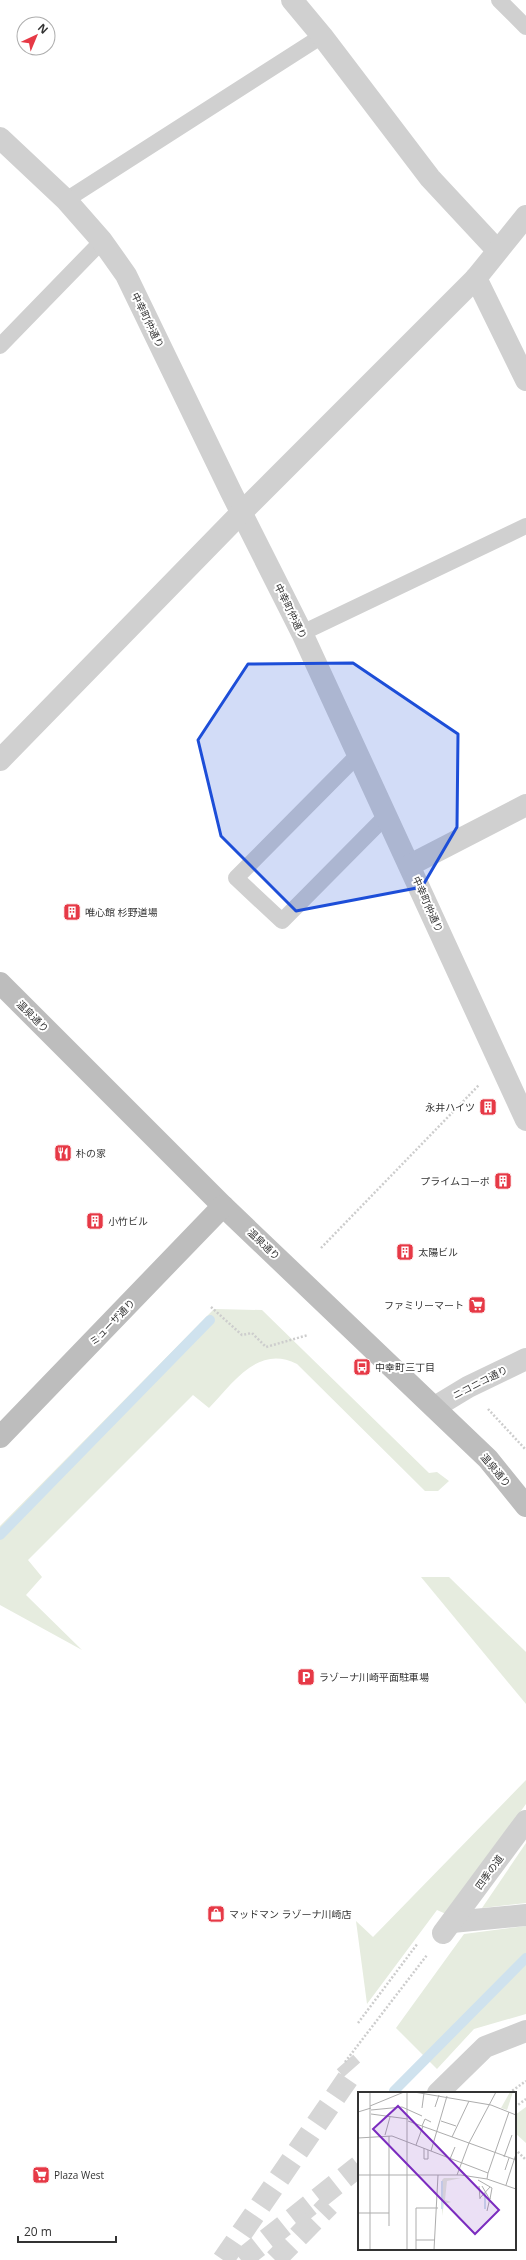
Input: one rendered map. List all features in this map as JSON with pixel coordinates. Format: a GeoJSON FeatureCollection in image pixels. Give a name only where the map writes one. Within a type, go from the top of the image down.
{"type":"FeatureCollection","features":[{"type":"Feature","properties":{"kind":"street"},"geometry":{"type":"LineString","coordinates":[[292,0],[322,36],[430,178],[497,250]]}},
{"type":"Feature","properties":{"kind":"street","name":"中幸町仲通り"},"geometry":{"type":"LineString","coordinates":[[0,138],[66,200],[102,241],[126,275],[302,633],[526,1120]]}},
{"type":"Feature","properties":{"kind":"street"},"geometry":{"type":"LineString","coordinates":[[0,760],[242,513],[476,278],[497,250],[526,216]]}},
{"type":"Feature","properties":{"kind":"street"},"geometry":{"type":"LineString","coordinates":[[476,278],[526,380]]}},
{"type":"Feature","properties":{"kind":"street"},"geometry":{"type":"LineString","coordinates":[[410,865],[526,805]]}},
{"type":"Feature","properties":{"kind":"street","name":"温泉通り"},"geometry":{"type":"LineString","coordinates":[[0,983],[223,1206],[488,1459],[526,1506]]}},
{"type":"Feature","properties":{"kind":"street","name":"ミューザ通り"},"geometry":{"type":"LineString","coordinates":[[0,1437],[223,1206]]}},
{"type":"Feature","properties":{"kind":"street","name":"ニコニコ通り"},"geometry":{"type":"LineString","coordinates":[[435,1407],[468,1387],[526,1359]]}},
{"type":"Feature","properties":{"kind":"street","name":"四季の道"},"geometry":{"type":"LineString","coordinates":[[448,1928],[526,1821]]}},
{"type":"Feature","properties":{"kind":"street"},"geometry":{"type":"LineString","coordinates":[[448,1928],[526,1915]]}},
{"type":"Feature","properties":{"kind":"street"},"geometry":{"type":"LineString","coordinates":[[439,2092],[485,2047],[526,2031]]}},
{"type":"Feature","properties":{"kind":"lane"},"geometry":{"type":"LineString","coordinates":[[499,0],[526,27]]}},
{"type":"Feature","properties":{"kind":"lane"},"geometry":{"type":"LineString","coordinates":[[66,200],[322,36]]}},
{"type":"Feature","properties":{"kind":"lane"},"geometry":{"type":"LineString","coordinates":[[0,346],[102,241]]}},
{"type":"Feature","properties":{"kind":"lane"},"geometry":{"type":"LineString","coordinates":[[302,633],[526,526]]}},
{"type":"Feature","properties":{"kind":"lane"},"geometry":{"type":"LineString","coordinates":[[358,755],[236,878],[282,921],[387,816]]}},
{"type":"Feature","properties":{"kind":"path"},"geometry":{"type":"LineString","coordinates":[[321,1248],[489,1075],[503,1070]]}},
{"type":"Feature","properties":{"kind":"path"},"geometry":{"type":"LineString","coordinates":[[211,1307],[242,1335],[252,1333],[266,1347],[308,1335]]}},
{"type":"Feature","properties":{"kind":"path"},"geometry":{"type":"LineString","coordinates":[[486,1406],[526,1450]]}},
{"type":"Feature","properties":{"kind":"path"},"geometry":{"type":"LineString","coordinates":[[345,2062],[448,1928],[432,1924],[358,2023]]}},
{"type":"Feature","properties":{"kind":"path"},"geometry":{"type":"LineString","coordinates":[[510,2092],[526,2081]]}},
{"type":"Feature","properties":{"kind":"path"},"geometry":{"type":"LineString","coordinates":[[516,2106],[526,2099]]}},
{"type":"Feature","properties":{"kind":"path"},"geometry":{"type":"LineString","coordinates":[[516,2150],[526,2160]]}},
{"type":"Feature","properties":{"kind":"highlighted area"},"geometry":{"type":"Polygon","coordinates":[[[353,663],[458,734],[457,827],[422,887],[296,911],[221,836],[198,740],[248,664],[353,663]]]}},
{"type":"Feature","properties":{"kind":"shaded area"},"geometry":{"type":"Polygon","coordinates":[[[214,1309],[262,1310],[429,1473],[437,1472],[449,1481],[438,1491],[425,1491],[297,1364],[283,1359],[270,1359],[258,1363],[247,1369],[237,1378],[209,1408],[193,1395],[28,1560],[42,1577],[26,1595],[82,1650],[0,1605],[0,1526],[214,1309]]]}},
{"type":"Feature","properties":{"kind":"shaded area"},"geometry":{"type":"Polygon","coordinates":[[[421,1577],[449,1577],[526,1652],[526,1704],[421,1577]]]}},
{"type":"Feature","properties":{"kind":"shaded area"},"geometry":{"type":"Polygon","coordinates":[[[526,1780],[526,1804],[446,1914],[437,1910],[367,2004],[356,1921],[373,1937],[526,1780]]]}},
{"type":"Feature","properties":{"kind":"shaded area"},"geometry":{"type":"Polygon","coordinates":[[[526,1843],[526,1903],[482,1908],[526,1843]]]}},
{"type":"Feature","properties":{"kind":"shaded area"},"geometry":{"type":"Polygon","coordinates":[[[526,1926],[526,2014],[474,2029],[437,2069],[396,2028],[464,1934],[526,1926]]]}},
{"type":"Feature","properties":{"kind":"shaded area"},"geometry":{"type":"Polygon","coordinates":[[[526,2107],[526,2143],[516,2134],[516,2114],[526,2107]]]}},
{"type":"Feature","properties":{"kind":"waterway"},"geometry":{"type":"LineString","coordinates":[[0,1535],[210,1320]]}},
{"type":"Feature","properties":{"kind":"waterway"},"geometry":{"type":"LineString","coordinates":[[394,2091],[526,1958]]}},
{"type":"Feature","properties":{"kind":"tunnel"},"geometry":{"type":"LineString","coordinates":[[223,2260],[353,2071],[345,2062]]}},
{"type":"Feature","properties":{"kind":"tunnel"},"geometry":{"type":"LineString","coordinates":[[241,2260],[358,2167]]}},
{"type":"Feature","properties":{"kind":"tunnel"},"geometry":{"type":"LineString","coordinates":[[275,2260],[329,2205]]}},
{"type":"Feature","properties":{"kind":"place","name":"唯心館 杉野道場"},"geometry":{"type":"Point","coordinates":[72,912]}},
{"type":"Feature","properties":{"kind":"place","name":"永井ハイツ"},"geometry":{"type":"Point","coordinates":[488,1107]}},
{"type":"Feature","properties":{"kind":"place","name":"朴の家"},"geometry":{"type":"Point","coordinates":[63,1153]}},
{"type":"Feature","properties":{"kind":"place","name":"プライムコーポ"},"geometry":{"type":"Point","coordinates":[503,1181]}},
{"type":"Feature","properties":{"kind":"place","name":"小竹ビル"},"geometry":{"type":"Point","coordinates":[95,1221]}},
{"type":"Feature","properties":{"kind":"place","name":"太陽ビル"},"geometry":{"type":"Point","coordinates":[405,1252]}},
{"type":"Feature","properties":{"kind":"place","name":"ファミリーマート"},"geometry":{"type":"Point","coordinates":[477,1305]}},
{"type":"Feature","properties":{"kind":"place","name":"中幸町三丁目"},"geometry":{"type":"Point","coordinates":[362,1367]}},
{"type":"Feature","properties":{"kind":"place","name":"ラゾーナ川崎平面駐車場"},"geometry":{"type":"Point","coordinates":[306,1677]}},
{"type":"Feature","properties":{"kind":"place","name":"マッドマン ラゾーナ川崎店"},"geometry":{"type":"Point","coordinates":[216,1914]}},
{"type":"Feature","properties":{"kind":"place","name":"Plaza West"},"geometry":{"type":"Point","coordinates":[41,2175]}}]}
